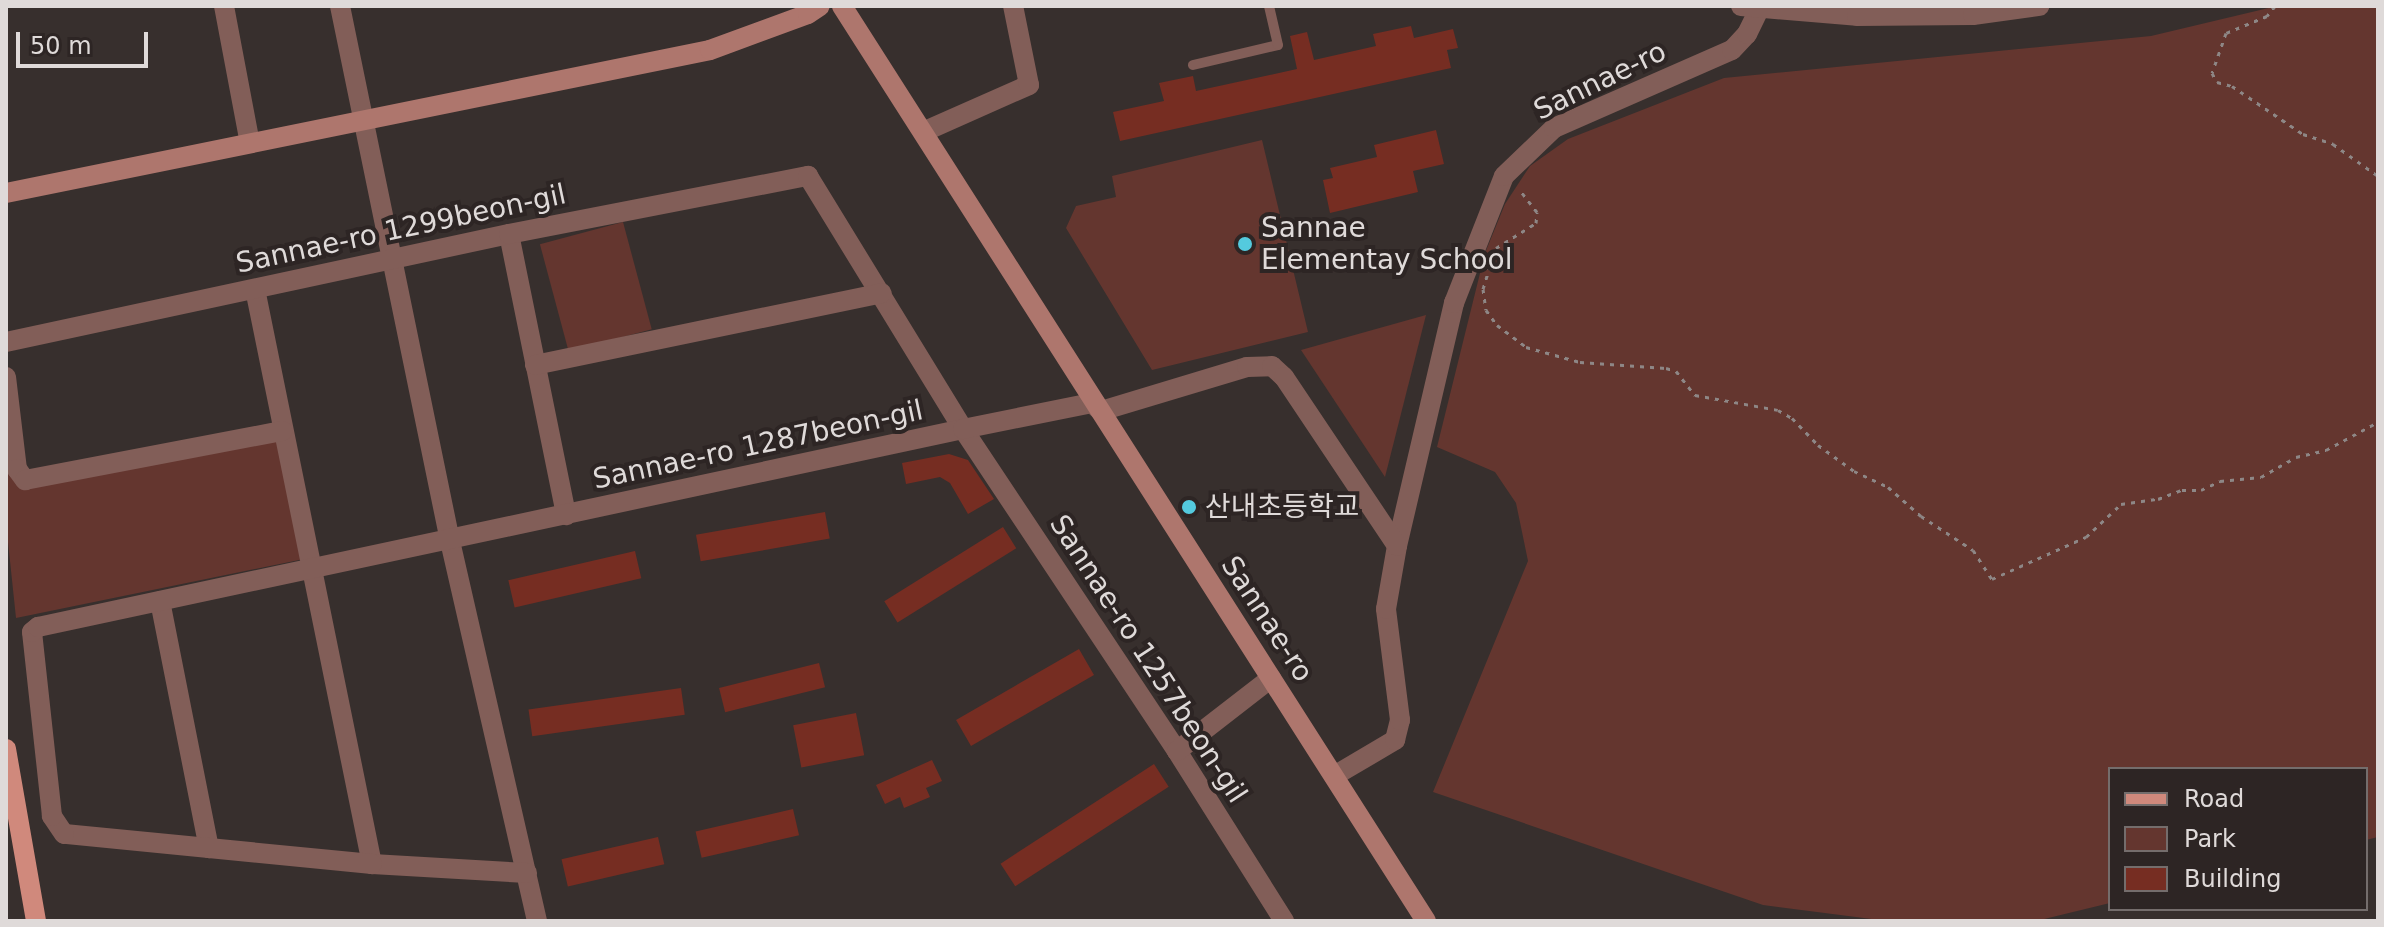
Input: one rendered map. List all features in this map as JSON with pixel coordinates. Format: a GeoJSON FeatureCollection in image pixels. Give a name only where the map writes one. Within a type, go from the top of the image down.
{"type":"FeatureCollection","features":[{"type":"Feature","properties":{"kind":"main road"},"geometry":{"type":"LineString","coordinates":[[6,193],[710,50],[808,14],[820,6]]}},
{"type":"Feature","properties":{"kind":"main road","name":"Sannae-ro"},"geometry":{"type":"LineString","coordinates":[[842,6],[1426,921]]}},
{"type":"Feature","properties":{"kind":"main road"},"geometry":{"type":"LineString","coordinates":[[6,749],[36,921]]}},
{"type":"Feature","properties":{"kind":"street"},"geometry":{"type":"LineString","coordinates":[[224,6],[250,143]]}},
{"type":"Feature","properties":{"kind":"street"},"geometry":{"type":"LineString","coordinates":[[340,6],[450,541],[537,921]]}},
{"type":"Feature","properties":{"kind":"street"},"geometry":{"type":"LineString","coordinates":[[923,132],[1029,85],[1013,6]]}},
{"type":"Feature","properties":{"kind":"street"},"geometry":{"type":"LineString","coordinates":[[1750,7],[1973,15],[2039,6]]}},
{"type":"Feature","properties":{"kind":"street","name":"Sannae-ro"},"geometry":{"type":"LineString","coordinates":[[1334,776],[1395,740],[1400,720],[1386,609],[1397,546],[1454,303],[1504,176],[1554,128],[1732,50],[1747,34],[1750,7]]}},
{"type":"Feature","properties":{"kind":"street","name":"Sannae-ro 1299beon-gil"},"geometry":{"type":"LineString","coordinates":[[6,342],[509,234],[808,176]]}},
{"type":"Feature","properties":{"kind":"street","name":"Sannae-ro 1287beon-gil"},"geometry":{"type":"LineString","coordinates":[[808,176],[963,429]]}},
{"type":"Feature","properties":{"kind":"street","name":"Sannae-ro 1287beon-gil"},"geometry":{"type":"LineString","coordinates":[[509,234],[566,515]]}},
{"type":"Feature","properties":{"kind":"street"},"geometry":{"type":"LineString","coordinates":[[255,289],[372,864]]}},
{"type":"Feature","properties":{"kind":"street"},"geometry":{"type":"LineString","coordinates":[[535,365],[882,293]]}},
{"type":"Feature","properties":{"kind":"street"},"geometry":{"type":"LineString","coordinates":[[1101,411],[1247,367],[1272,366],[1284,377],[1397,546]]}},
{"type":"Feature","properties":{"kind":"street"},"geometry":{"type":"LineString","coordinates":[[6,377],[17,469],[25,480],[282,431]]}},
{"type":"Feature","properties":{"kind":"street","name":"Sannae-ro 1287beon-gil"},"geometry":{"type":"LineString","coordinates":[[527,873],[372,864],[64,834],[52,816],[32,632],[38,627],[963,429],[1092,403],[1101,411]]}},
{"type":"Feature","properties":{"kind":"street","name":"Sannae-ro 1257beon-gil"},"geometry":{"type":"LineString","coordinates":[[963,429],[1177,751],[1284,921]]}},
{"type":"Feature","properties":{"kind":"street"},"geometry":{"type":"LineString","coordinates":[[160,601],[209,848]]}},
{"type":"Feature","properties":{"kind":"street"},"geometry":{"type":"LineString","coordinates":[[1177,751],[1271,678]]}},
{"type":"Feature","properties":{"kind":"lane"},"geometry":{"type":"LineString","coordinates":[[1193,65],[1278,45],[1269,6]]}},
{"type":"Feature","properties":{"kind":"path"},"geometry":{"type":"LineString","coordinates":[[2275,6],[2267,16],[2226,33],[2212,73],[2217,82],[2232,86],[2303,134],[2333,144],[2378,176]]}},
{"type":"Feature","properties":{"kind":"path"},"geometry":{"type":"LineString","coordinates":[[1493,251],[1536,223],[1537,212],[1504,176]]}},
{"type":"Feature","properties":{"kind":"path"},"geometry":{"type":"LineString","coordinates":[[1492,259],[1483,289],[1486,310],[1497,325],[1526,347],[1610,367],[1666,368],[1676,371],[1695,395],[1778,410],[1854,471],[1888,487],[1921,516],[1973,550],[1992,579],[2086,537],[2121,504],[2158,499],[2182,490],[2201,490],[2220,481],[2261,477],[2296,457],[2326,450],[2378,422]]}},
{"type":"Feature","properties":{"kind":"green space"},"geometry":{"type":"Polygon","coordinates":[[[2277,6],[2378,6],[2378,837],[2368,840],[2368,767],[2108,767],[2108,903],[2036,921],[1887,921],[1763,905],[1433,792],[1528,561],[1516,503],[1495,472],[1437,447],[1485,253],[1505,204],[1530,166],[1568,139],[1724,78],[2151,36],[2277,6]]]}},
{"type":"Feature","properties":{"kind":"green space"},"geometry":{"type":"Polygon","coordinates":[[[1262,140],[1308,332],[1152,370],[1066,228],[1076,206],[1116,197],[1112,176],[1262,140]]]}},
{"type":"Feature","properties":{"kind":"green space"},"geometry":{"type":"Polygon","coordinates":[[[623,222],[652,329],[569,351],[540,244],[623,222]]]}},
{"type":"Feature","properties":{"kind":"green space"},"geometry":{"type":"Polygon","coordinates":[[[1426,315],[1385,477],[1301,350],[1426,315]]]}},
{"type":"Feature","properties":{"kind":"green space"},"geometry":{"type":"Polygon","coordinates":[[[6,403],[17,484],[279,435],[304,559],[16,618],[6,523],[6,403]]]}},
{"type":"Feature","properties":{"kind":"building"},"geometry":{"type":"Polygon","coordinates":[[[1411,26],[1414,38],[1453,29],[1458,48],[1447,50],[1451,68],[1120,141],[1113,112],[1164,101],[1159,83],[1193,76],[1196,91],[1297,69],[1290,36],[1307,32],[1314,60],[1376,46],[1373,34],[1411,26]]]}},
{"type":"Feature","properties":{"kind":"building"},"geometry":{"type":"Polygon","coordinates":[[[1436,130],[1444,164],[1413,171],[1418,192],[1330,213],[1323,180],[1333,178],[1330,168],[1377,157],[1374,145],[1436,130]]]}},
{"type":"Feature","properties":{"kind":"building"},"geometry":{"type":"Polygon","coordinates":[[[949,454],[968,460],[994,499],[968,514],[950,483],[940,477],[906,484],[902,463],[949,454]]]}},
{"type":"Feature","properties":{"kind":"building"},"geometry":{"type":"Polygon","coordinates":[[[825,512],[830,539],[701,561],[696,535],[825,512]]]}},
{"type":"Feature","properties":{"kind":"building"},"geometry":{"type":"Polygon","coordinates":[[[1003,527],[1016,548],[898,622],[884,601],[1003,527]]]}},
{"type":"Feature","properties":{"kind":"building"},"geometry":{"type":"Polygon","coordinates":[[[635,551],[641,578],[515,608],[508,580],[635,551]]]}},
{"type":"Feature","properties":{"kind":"building"},"geometry":{"type":"Polygon","coordinates":[[[1079,649],[1094,675],[971,746],[956,720],[1079,649]]]}},
{"type":"Feature","properties":{"kind":"building"},"geometry":{"type":"Polygon","coordinates":[[[819,663],[825,687],[725,712],[719,688],[819,663]]]}},
{"type":"Feature","properties":{"kind":"building"},"geometry":{"type":"Polygon","coordinates":[[[681,688],[685,715],[532,736],[528,709],[681,688]]]}},
{"type":"Feature","properties":{"kind":"building"},"geometry":{"type":"Polygon","coordinates":[[[856,713],[864,755],[801,767],[793,725],[856,713]]]}},
{"type":"Feature","properties":{"kind":"building"},"geometry":{"type":"Polygon","coordinates":[[[932,760],[942,781],[926,788],[930,797],[904,808],[900,797],[885,804],[876,785],[932,760]]]}},
{"type":"Feature","properties":{"kind":"building"},"geometry":{"type":"Polygon","coordinates":[[[1154,764],[1169,787],[1015,886],[1001,864],[1154,764]]]}},
{"type":"Feature","properties":{"kind":"building"},"geometry":{"type":"Polygon","coordinates":[[[793,809],[799,835],[702,858],[696,831],[793,809]]]}},
{"type":"Feature","properties":{"kind":"building"},"geometry":{"type":"Polygon","coordinates":[[[658,837],[664,864],[568,887],[562,859],[658,837]]]}},
{"type":"Feature","properties":{"kind":"place","name":"Sannae Elementay School"},"geometry":{"type":"Point","coordinates":[1245,244]}},
{"type":"Feature","properties":{"kind":"place","name":"산내초등학교"},"geometry":{"type":"Point","coordinates":[1189,507]}}]}
